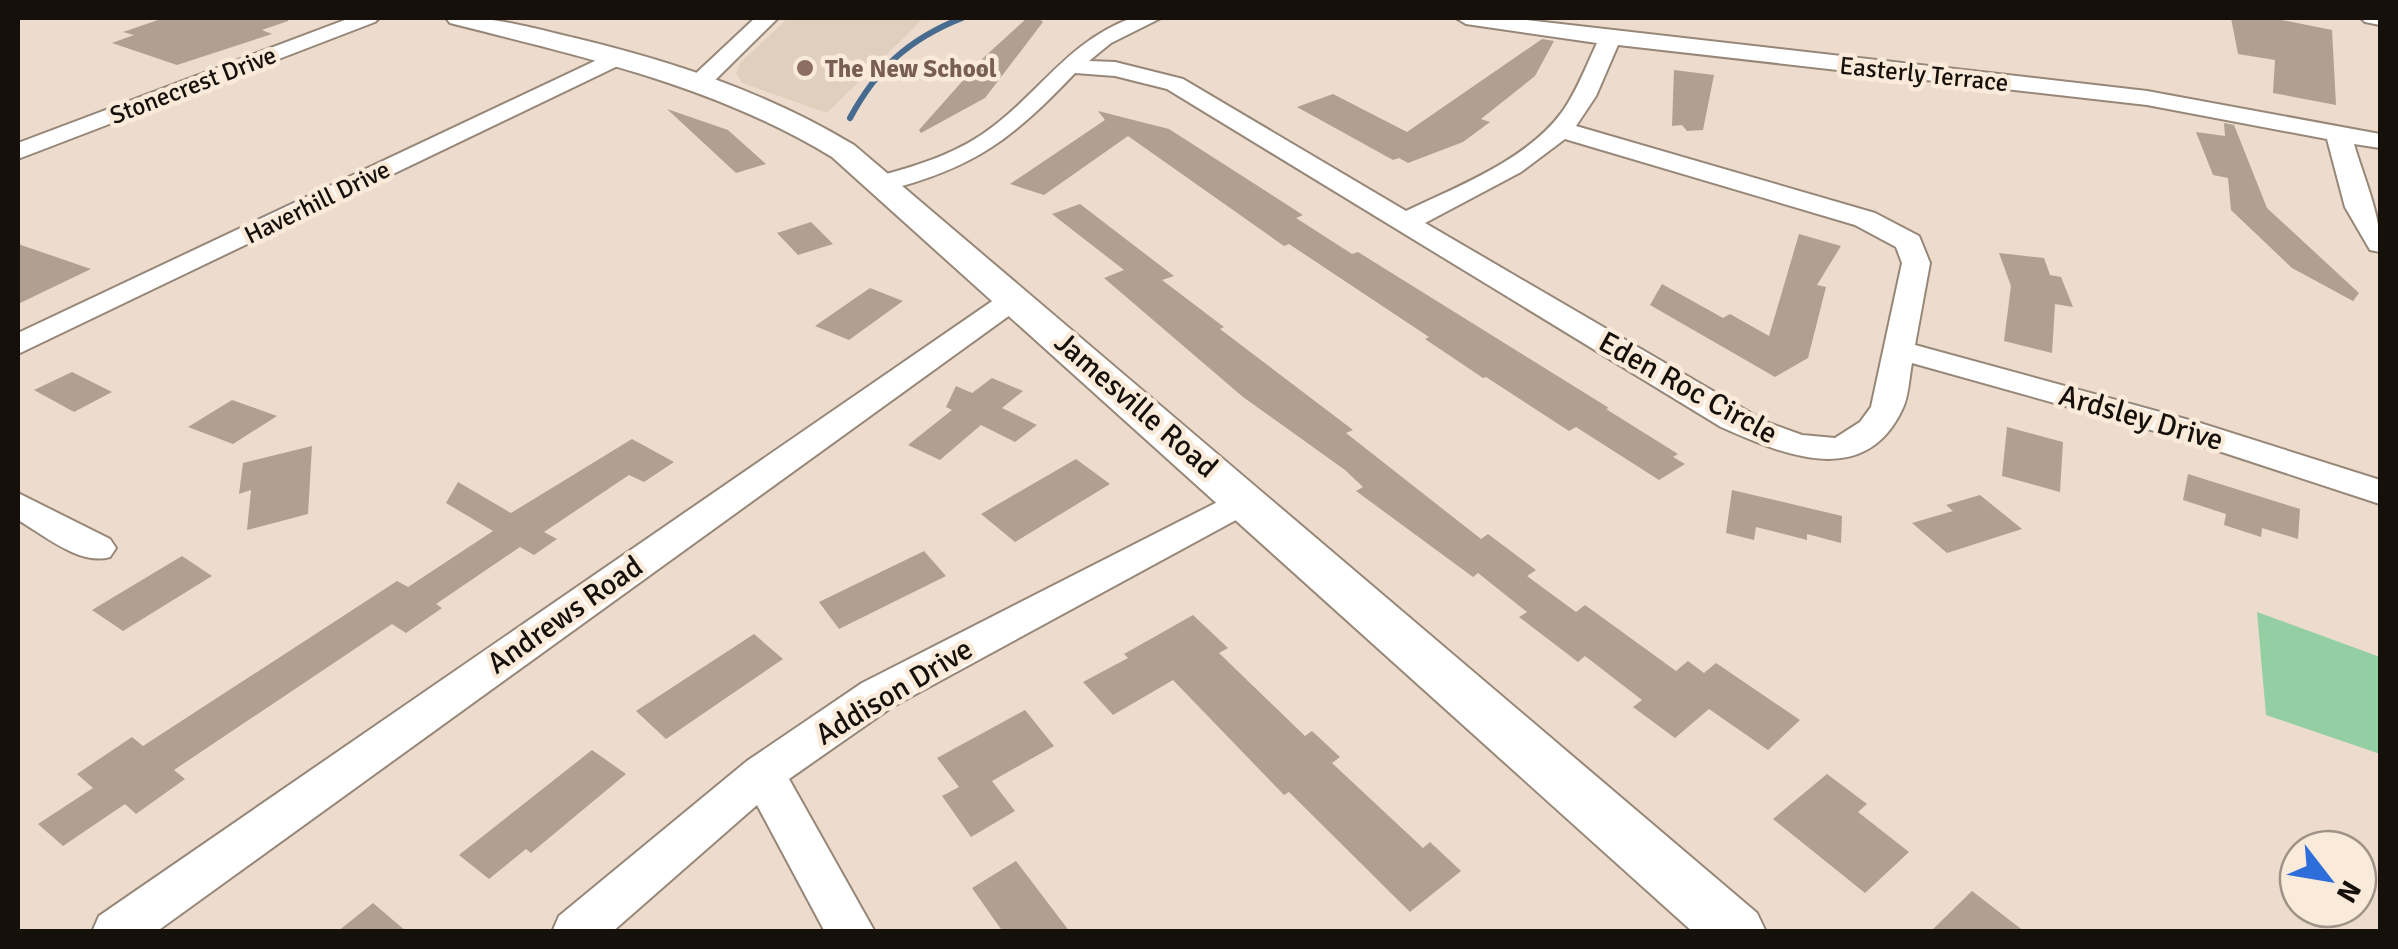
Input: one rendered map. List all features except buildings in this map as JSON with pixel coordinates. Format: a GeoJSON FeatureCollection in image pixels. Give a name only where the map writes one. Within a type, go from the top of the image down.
{"type":"FeatureCollection","features":[{"type":"Feature","properties":{"kind":"street","name":"Stonecrest Drive"},"geometry":{"type":"LineString","coordinates":[[18,152],[368,18]]}},
{"type":"Feature","properties":{"kind":"street","name":"Jamesville Road"},"geometry":{"type":"LineString","coordinates":[[458,18],[700,82],[758,103],[813,130],[884,183],[1736,932]]}},
{"type":"Feature","properties":{"kind":"street"},"geometry":{"type":"LineString","coordinates":[[700,82],[767,18]]}},
{"type":"Feature","properties":{"kind":"street"},"geometry":{"type":"LineString","coordinates":[[884,183],[932,170],[976,149],[1019,116],[1090,44],[1150,18]]}},
{"type":"Feature","properties":{"kind":"street","name":"Easterly Terrace"},"geometry":{"type":"LineString","coordinates":[[1466,18],[1610,38],[2147,98],[2380,140]]}},
{"type":"Feature","properties":{"kind":"street"},"geometry":{"type":"LineString","coordinates":[[2372,18],[2380,19]]}},
{"type":"Feature","properties":{"kind":"street"},"geometry":{"type":"LineString","coordinates":[[1404,223],[1464,193],[1562,130],[1584,98],[1610,38]]}},
{"type":"Feature","properties":{"kind":"street","name":"Haverhill Drive"},"geometry":{"type":"LineString","coordinates":[[18,345],[616,58]]}},
{"type":"Feature","properties":{"kind":"street","name":"Eden Roc Circle"},"geometry":{"type":"LineString","coordinates":[[1066,66],[1115,70],[1175,84],[1733,420],[1781,441],[1816,449],[1842,449],[1876,430],[1886,408],[1916,263],[1908,242],[1899,234],[1811,202],[1562,130]]}},
{"type":"Feature","properties":{"kind":"street"},"geometry":{"type":"LineString","coordinates":[[2338,132],[2358,208],[2380,244]]}},
{"type":"Feature","properties":{"kind":"street","name":"Andrews Road"},"geometry":{"type":"LineString","coordinates":[[116,932],[1014,298]]}},
{"type":"Feature","properties":{"kind":"street","name":"Ardsley Drive"},"geometry":{"type":"LineString","coordinates":[[1899,350],[2188,430],[2380,492]]}},
{"type":"Feature","properties":{"kind":"street","name":"Addison Drive"},"geometry":{"type":"LineString","coordinates":[[576,932],[763,774],[877,696],[1245,500]]}},
{"type":"Feature","properties":{"kind":"street"},"geometry":{"type":"LineString","coordinates":[[18,504],[97,548]]}},
{"type":"Feature","properties":{"kind":"street"},"geometry":{"type":"LineString","coordinates":[[763,774],[851,932]]}},
{"type":"Feature","properties":{"kind":"shaded area","name":"The New School"},"geometry":{"type":"Polygon","coordinates":[[[788,18],[924,18],[827,113],[742,83],[736,73],[740,63],[788,18]]]}},
{"type":"Feature","properties":{"kind":"green space"},"geometry":{"type":"Polygon","coordinates":[[[2257,612],[2380,657],[2380,754],[2266,715],[2257,612]]]}},
{"type":"Feature","properties":{"kind":"waterway"},"geometry":{"type":"LineString","coordinates":[[850,118],[871,84],[896,57],[926,35],[962,18]]}},
{"type":"Feature","properties":{"kind":"place","name":"The New School"},"geometry":{"type":"Point","coordinates":[805,68]}}]}
